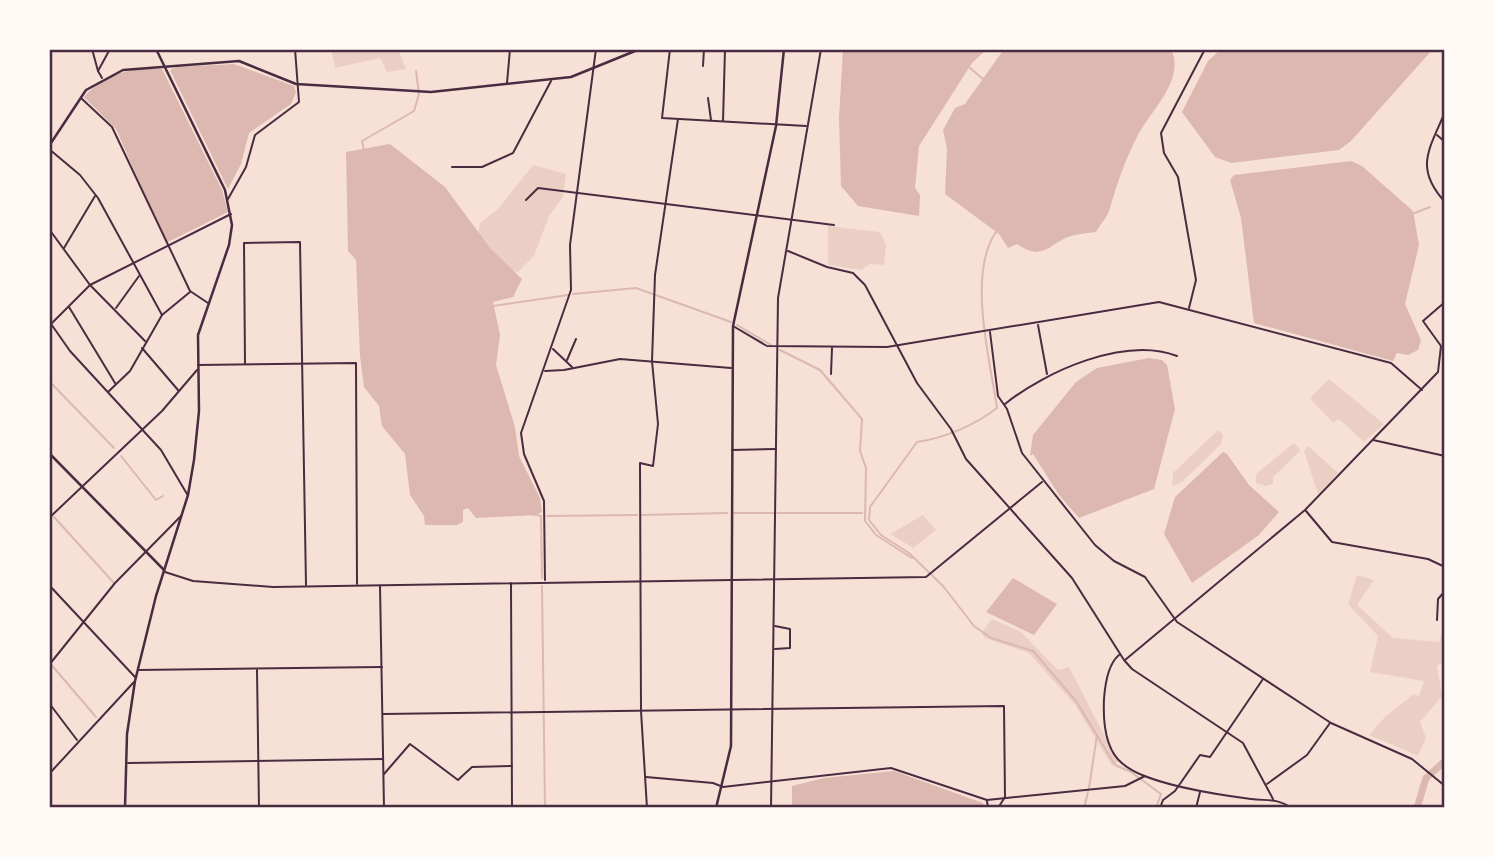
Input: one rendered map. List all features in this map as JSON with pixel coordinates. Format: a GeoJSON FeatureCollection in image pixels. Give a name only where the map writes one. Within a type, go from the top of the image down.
{"type":"FeatureCollection","features":[{"type":"Feature","properties":{"kind":"main road"},"geometry":{"type":"LineString","coordinates":[[125,808],[126,763],[136,680],[164,570],[188,495],[199,411],[198,335],[229,245],[231,214],[228,199],[194,122],[156,49]]}},
{"type":"Feature","properties":{"kind":"main road"},"geometry":{"type":"LineString","coordinates":[[49,147],[80,97],[102,78],[123,70],[239,61],[296,84],[422,92],[551,80],[593,69],[640,49]]}},
{"type":"Feature","properties":{"kind":"main road"},"geometry":{"type":"LineString","coordinates":[[716,808],[731,746],[733,327],[776,126],[783,84],[784,49]]}},
{"type":"Feature","properties":{"kind":"main road"},"geometry":{"type":"LineString","coordinates":[[49,453],[164,570]]}},
{"type":"Feature","properties":{"kind":"street"},"geometry":{"type":"LineString","coordinates":[[92,49],[102,78]]}},
{"type":"Feature","properties":{"kind":"street"},"geometry":{"type":"LineString","coordinates":[[98,71],[110,49]]}},
{"type":"Feature","properties":{"kind":"street"},"geometry":{"type":"LineString","coordinates":[[228,199],[246,167],[255,135],[299,102],[295,49]]}},
{"type":"Feature","properties":{"kind":"street"},"geometry":{"type":"LineString","coordinates":[[507,84],[510,49]]}},
{"type":"Feature","properties":{"kind":"street"},"geometry":{"type":"LineString","coordinates":[[545,582],[544,501],[524,454],[521,433],[571,290],[570,245],[596,49]]}},
{"type":"Feature","properties":{"kind":"street"},"geometry":{"type":"LineString","coordinates":[[670,49],[662,118],[807,126]]}},
{"type":"Feature","properties":{"kind":"street"},"geometry":{"type":"LineString","coordinates":[[703,66],[704,49]]}},
{"type":"Feature","properties":{"kind":"street"},"geometry":{"type":"LineString","coordinates":[[723,122],[724,49]]}},
{"type":"Feature","properties":{"kind":"street"},"geometry":{"type":"LineString","coordinates":[[771,808],[778,290],[821,49]]}},
{"type":"Feature","properties":{"kind":"street"},"geometry":{"type":"LineString","coordinates":[[1189,309],[1196,280],[1178,177],[1164,153],[1161,133],[1205,49]]}},
{"type":"Feature","properties":{"kind":"street"},"geometry":{"type":"LineString","coordinates":[[452,167],[482,167],[513,153],[552,85],[551,80]]}},
{"type":"Feature","properties":{"kind":"street"},"geometry":{"type":"LineString","coordinates":[[80,97],[112,127],[190,291],[208,303]]}},
{"type":"Feature","properties":{"kind":"street"},"geometry":{"type":"LineString","coordinates":[[708,98],[711,121]]}},
{"type":"Feature","properties":{"kind":"street"},"geometry":{"type":"LineString","coordinates":[[1445,112],[1425,171],[1430,185],[1445,202]]}},
{"type":"Feature","properties":{"kind":"street"},"geometry":{"type":"LineString","coordinates":[[646,808],[642,711],[640,463],[653,466],[657,424],[652,361],[654,293],[664,204],[678,119]]}},
{"type":"Feature","properties":{"kind":"street"},"geometry":{"type":"LineString","coordinates":[[1436,134],[1445,142]]}},
{"type":"Feature","properties":{"kind":"street"},"geometry":{"type":"LineString","coordinates":[[49,147],[80,175],[96,195],[162,315]]}},
{"type":"Feature","properties":{"kind":"street"},"geometry":{"type":"LineString","coordinates":[[526,200],[538,188],[834,225]]}},
{"type":"Feature","properties":{"kind":"street"},"geometry":{"type":"LineString","coordinates":[[64,248],[96,195]]}},
{"type":"Feature","properties":{"kind":"street"},"geometry":{"type":"LineString","coordinates":[[188,495],[161,450],[70,351],[50,323],[90,285],[231,214]]}},
{"type":"Feature","properties":{"kind":"street"},"geometry":{"type":"LineString","coordinates":[[50,231],[90,285],[145,341]]}},
{"type":"Feature","properties":{"kind":"street"},"geometry":{"type":"LineString","coordinates":[[245,364],[246,242],[301,244],[306,586]]}},
{"type":"Feature","properties":{"kind":"street"},"geometry":{"type":"LineString","coordinates":[[787,251],[858,276],[928,401],[952,431],[967,459],[1072,578],[1109,631],[1124,660],[1132,669],[1243,743],[1273,799]]}},
{"type":"Feature","properties":{"kind":"street"},"geometry":{"type":"LineString","coordinates":[[115,310],[140,275]]}},
{"type":"Feature","properties":{"kind":"street"},"geometry":{"type":"LineString","coordinates":[[108,392],[130,371],[162,315],[190,291]]}},
{"type":"Feature","properties":{"kind":"street"},"geometry":{"type":"LineString","coordinates":[[733,327],[767,346],[899,346],[1159,302],[1391,363],[1422,390]]}},
{"type":"Feature","properties":{"kind":"street"},"geometry":{"type":"LineString","coordinates":[[1124,660],[1305,510],[1422,390],[1438,372],[1442,353],[1423,321],[1445,302]]}},
{"type":"Feature","properties":{"kind":"street"},"geometry":{"type":"LineString","coordinates":[[68,306],[116,384]]}},
{"type":"Feature","properties":{"kind":"street"},"geometry":{"type":"LineString","coordinates":[[1038,324],[1047,377]]}},
{"type":"Feature","properties":{"kind":"street"},"geometry":{"type":"LineString","coordinates":[[987,332],[998,396],[1022,453],[1042,482],[1095,545],[1152,584],[1172,618],[1331,723],[1401,754],[1426,769],[1445,786]]}},
{"type":"Feature","properties":{"kind":"street"},"geometry":{"type":"LineString","coordinates":[[567,361],[576,339]]}},
{"type":"Feature","properties":{"kind":"street"},"geometry":{"type":"LineString","coordinates":[[831,374],[832,347]]}},
{"type":"Feature","properties":{"kind":"street"},"geometry":{"type":"LineString","coordinates":[[142,348],[179,391]]}},
{"type":"Feature","properties":{"kind":"street"},"geometry":{"type":"LineString","coordinates":[[552,348],[573,369]]}},
{"type":"Feature","properties":{"kind":"street"},"geometry":{"type":"LineString","coordinates":[[1004,405],[1031,384],[1107,355],[1158,349],[1177,356]]}},
{"type":"Feature","properties":{"kind":"street"},"geometry":{"type":"LineString","coordinates":[[544,371],[573,369],[620,359],[731,368]]}},
{"type":"Feature","properties":{"kind":"street"},"geometry":{"type":"LineString","coordinates":[[49,518],[143,430],[197,368],[245,364],[356,363],[357,585]]}},
{"type":"Feature","properties":{"kind":"street"},"geometry":{"type":"LineString","coordinates":[[1372,439],[1445,456]]}},
{"type":"Feature","properties":{"kind":"street"},"geometry":{"type":"LineString","coordinates":[[731,450],[776,449]]}},
{"type":"Feature","properties":{"kind":"street"},"geometry":{"type":"LineString","coordinates":[[164,570],[193,581],[272,587],[928,575],[1042,482]]}},
{"type":"Feature","properties":{"kind":"street"},"geometry":{"type":"LineString","coordinates":[[1305,510],[1332,542],[1427,559],[1445,567]]}},
{"type":"Feature","properties":{"kind":"street"},"geometry":{"type":"LineString","coordinates":[[49,664],[144,552],[182,515]]}},
{"type":"Feature","properties":{"kind":"street"},"geometry":{"type":"LineString","coordinates":[[511,582],[512,808]]}},
{"type":"Feature","properties":{"kind":"street"},"geometry":{"type":"LineString","coordinates":[[49,585],[136,680],[49,774]]}},
{"type":"Feature","properties":{"kind":"street"},"geometry":{"type":"LineString","coordinates":[[380,585],[384,808]]}},
{"type":"Feature","properties":{"kind":"street"},"geometry":{"type":"LineString","coordinates":[[1437,620],[1438,599],[1445,591]]}},
{"type":"Feature","properties":{"kind":"street"},"geometry":{"type":"LineString","coordinates":[[774,626],[790,629],[790,648],[774,649]]}},
{"type":"Feature","properties":{"kind":"street"},"geometry":{"type":"LineString","coordinates":[[1121,655],[1110,668],[1103,726],[1122,764],[1145,776],[1180,786],[1253,799],[1273,799],[1292,808]]}},
{"type":"Feature","properties":{"kind":"street"},"geometry":{"type":"LineString","coordinates":[[138,670],[382,667]]}},
{"type":"Feature","properties":{"kind":"street"},"geometry":{"type":"LineString","coordinates":[[257,669],[259,808]]}},
{"type":"Feature","properties":{"kind":"street"},"geometry":{"type":"LineString","coordinates":[[1160,808],[1163,800],[1180,786],[1200,755],[1210,757],[1263,678]]}},
{"type":"Feature","properties":{"kind":"street"},"geometry":{"type":"LineString","coordinates":[[49,703],[78,741]]}},
{"type":"Feature","properties":{"kind":"street"},"geometry":{"type":"LineString","coordinates":[[383,715],[1004,706],[1005,797],[998,808]]}},
{"type":"Feature","properties":{"kind":"street"},"geometry":{"type":"LineString","coordinates":[[1266,785],[1307,755],[1331,723]]}},
{"type":"Feature","properties":{"kind":"street"},"geometry":{"type":"LineString","coordinates":[[383,775],[410,744],[458,780],[472,767],[512,766]]}},
{"type":"Feature","properties":{"kind":"street"},"geometry":{"type":"LineString","coordinates":[[126,763],[383,759]]}},
{"type":"Feature","properties":{"kind":"street"},"geometry":{"type":"LineString","coordinates":[[646,777],[667,777],[723,787],[891,768],[987,800],[1125,786],[1145,776]]}},
{"type":"Feature","properties":{"kind":"street"},"geometry":{"type":"LineString","coordinates":[[1196,808],[1200,790]]}},
{"type":"Feature","properties":{"kind":"street"},"geometry":{"type":"LineString","coordinates":[[987,800],[988,808]]}},
{"type":"Feature","properties":{"kind":"shaded area"},"geometry":{"type":"Polygon","coordinates":[[[331,49],[398,49],[406,69],[387,72],[380,58],[335,68],[331,49]]]}},
{"type":"Feature","properties":{"kind":"shaded area"},"geometry":{"type":"Polygon","coordinates":[[[843,49],[987,49],[972,63],[919,146],[915,188],[920,195],[919,216],[858,206],[841,186],[839,118],[843,49]]]}},
{"type":"Feature","properties":{"kind":"shaded area"},"geometry":{"type":"Polygon","coordinates":[[[1004,49],[1171,49],[1174,61],[1170,84],[1137,137],[1109,211],[1096,232],[1068,237],[1039,252],[1017,244],[1008,248],[999,234],[945,194],[947,149],[943,130],[955,108],[965,104],[1004,49]]]}},
{"type":"Feature","properties":{"kind":"shaded area"},"geometry":{"type":"Polygon","coordinates":[[[1221,49],[1433,49],[1351,141],[1339,150],[1231,163],[1215,157],[1182,112],[1208,61],[1221,49]]]}},
{"type":"Feature","properties":{"kind":"shaded area"},"geometry":{"type":"Polygon","coordinates":[[[234,64],[294,86],[296,92],[291,104],[249,133],[241,164],[228,189],[170,70],[177,67],[234,64]]]}},
{"type":"Feature","properties":{"kind":"shaded area"},"geometry":{"type":"Polygon","coordinates":[[[141,69],[162,69],[222,190],[228,212],[166,243],[116,129],[84,97],[100,83],[119,74],[141,69]]]}},
{"type":"Feature","properties":{"kind":"shaded area"},"geometry":{"type":"Polygon","coordinates":[[[390,144],[445,187],[490,248],[522,279],[513,297],[493,302],[500,335],[496,365],[515,427],[519,456],[540,498],[542,512],[536,515],[476,518],[468,508],[463,510],[463,522],[457,525],[425,525],[424,516],[410,495],[405,454],[382,426],[379,406],[364,387],[356,260],[348,251],[346,152],[390,144]]]}},
{"type":"Feature","properties":{"kind":"shaded area"},"geometry":{"type":"Polygon","coordinates":[[[1351,161],[1362,166],[1413,211],[1419,245],[1405,304],[1421,340],[1418,350],[1408,355],[1397,353],[1393,361],[1254,323],[1241,218],[1230,180],[1234,175],[1351,161]]]}},
{"type":"Feature","properties":{"kind":"shaded area"},"geometry":{"type":"Polygon","coordinates":[[[533,165],[566,174],[563,197],[549,216],[534,256],[518,272],[495,266],[478,237],[480,223],[499,208],[533,165]]]}},
{"type":"Feature","properties":{"kind":"shaded area"},"geometry":{"type":"Polygon","coordinates":[[[828,226],[880,232],[886,245],[884,265],[870,264],[861,270],[828,265],[828,226]]]}},
{"type":"Feature","properties":{"kind":"shaded area"},"geometry":{"type":"Polygon","coordinates":[[[1149,358],[1162,360],[1167,365],[1175,409],[1154,489],[1079,518],[1059,495],[1033,454],[1030,456],[1033,435],[1076,382],[1097,368],[1149,358]]]}},
{"type":"Feature","properties":{"kind":"shaded area"},"geometry":{"type":"Polygon","coordinates":[[[1329,379],[1384,424],[1364,442],[1339,419],[1333,423],[1310,398],[1329,379]]]}},
{"type":"Feature","properties":{"kind":"shaded area"},"geometry":{"type":"Polygon","coordinates":[[[1218,430],[1223,435],[1221,444],[1182,482],[1172,486],[1173,473],[1218,430]]]}},
{"type":"Feature","properties":{"kind":"shaded area"},"geometry":{"type":"Polygon","coordinates":[[[1294,443],[1301,450],[1273,477],[1273,484],[1265,486],[1256,483],[1256,474],[1294,443]]]}},
{"type":"Feature","properties":{"kind":"shaded area"},"geometry":{"type":"Polygon","coordinates":[[[1308,446],[1338,473],[1318,494],[1304,451],[1308,446]]]}},
{"type":"Feature","properties":{"kind":"shaded area"},"geometry":{"type":"Polygon","coordinates":[[[1223,452],[1249,485],[1279,512],[1259,535],[1192,583],[1164,534],[1175,497],[1223,452]]]}},
{"type":"Feature","properties":{"kind":"shaded area"},"geometry":{"type":"Polygon","coordinates":[[[923,515],[936,530],[913,548],[890,534],[923,515]]]}},
{"type":"Feature","properties":{"kind":"shaded area"},"geometry":{"type":"Polygon","coordinates":[[[1357,575],[1374,580],[1357,605],[1393,638],[1439,642],[1445,623],[1445,661],[1437,666],[1442,696],[1420,722],[1426,738],[1418,756],[1369,735],[1386,716],[1414,694],[1419,696],[1424,681],[1370,672],[1378,636],[1348,604],[1357,575]]]}},
{"type":"Feature","properties":{"kind":"shaded area"},"geometry":{"type":"Polygon","coordinates":[[[1013,578],[1057,604],[1034,635],[986,612],[1013,578]]]}},
{"type":"Feature","properties":{"kind":"shaded area"},"geometry":{"type":"Polygon","coordinates":[[[992,619],[1021,632],[1058,670],[1069,667],[1118,762],[1112,766],[1076,706],[1029,653],[985,638],[981,633],[992,619]]]}},
{"type":"Feature","properties":{"kind":"shaded area"},"geometry":{"type":"Polygon","coordinates":[[[894,771],[983,803],[985,808],[792,808],[792,786],[824,778],[894,771]]]}},
{"type":"Feature","properties":{"kind":"waterway"},"geometry":{"type":"LineString","coordinates":[[969,67],[984,80]]}},
{"type":"Feature","properties":{"kind":"waterway"},"geometry":{"type":"LineString","coordinates":[[364,150],[362,141],[414,111],[419,94],[416,71]]}},
{"type":"Feature","properties":{"kind":"waterway"},"geometry":{"type":"LineString","coordinates":[[1412,214],[1430,207]]}},
{"type":"Feature","properties":{"kind":"waterway"},"geometry":{"type":"LineString","coordinates":[[996,232],[987,250],[982,293],[986,342],[997,408],[959,430],[917,442],[870,507],[869,520],[881,535],[909,553],[943,586],[974,626],[991,638],[1033,651],[1076,701],[1115,765],[1131,772],[1161,794],[1156,808]]}},
{"type":"Feature","properties":{"kind":"waterway"},"geometry":{"type":"LineString","coordinates":[[573,294],[636,288],[731,322]]}},
{"type":"Feature","properties":{"kind":"waterway"},"geometry":{"type":"LineString","coordinates":[[493,306],[568,295]]}},
{"type":"Feature","properties":{"kind":"waterway"},"geometry":{"type":"LineString","coordinates":[[737,325],[771,345]]}},
{"type":"Feature","properties":{"kind":"waterway"},"geometry":{"type":"LineString","coordinates":[[780,350],[820,370],[862,419],[860,451],[866,468],[865,521],[876,535],[912,558]]}},
{"type":"Feature","properties":{"kind":"waterway"},"geometry":{"type":"LineString","coordinates":[[49,381],[114,448]]}},
{"type":"Feature","properties":{"kind":"waterway"},"geometry":{"type":"LineString","coordinates":[[121,456],[156,500],[163,496]]}},
{"type":"Feature","properties":{"kind":"waterway"},"geometry":{"type":"LineString","coordinates":[[642,515],[727,513]]}},
{"type":"Feature","properties":{"kind":"waterway"},"geometry":{"type":"LineString","coordinates":[[734,513],[774,513]]}},
{"type":"Feature","properties":{"kind":"waterway"},"geometry":{"type":"LineString","coordinates":[[777,513],[862,513]]}},
{"type":"Feature","properties":{"kind":"waterway"},"geometry":{"type":"LineString","coordinates":[[531,514],[541,516],[542,578]]}},
{"type":"Feature","properties":{"kind":"waterway"},"geometry":{"type":"LineString","coordinates":[[547,516],[637,515]]}},
{"type":"Feature","properties":{"kind":"waterway"},"geometry":{"type":"LineString","coordinates":[[54,517],[114,583]]}},
{"type":"Feature","properties":{"kind":"waterway"},"geometry":{"type":"LineString","coordinates":[[542,586],[545,808]]}},
{"type":"Feature","properties":{"kind":"waterway"},"geometry":{"type":"LineString","coordinates":[[49,662],[96,717]]}},
{"type":"Feature","properties":{"kind":"waterway"},"geometry":{"type":"LineString","coordinates":[[1089,788],[1097,735]]}},
{"type":"Feature","properties":{"kind":"waterway"},"geometry":{"type":"LineString","coordinates":[[1417,808],[1426,778],[1445,761]]}},
{"type":"Feature","properties":{"kind":"waterway"},"geometry":{"type":"LineString","coordinates":[[1084,808],[1088,792]]}}]}
